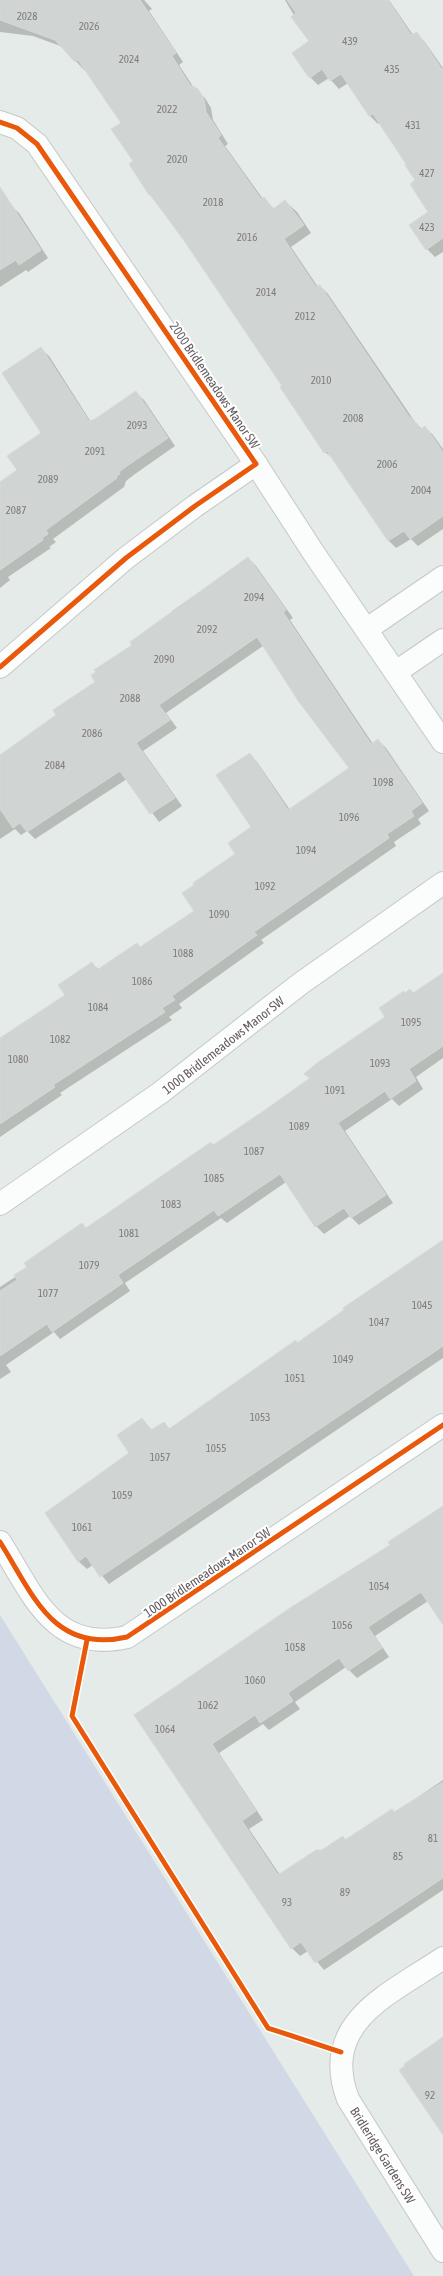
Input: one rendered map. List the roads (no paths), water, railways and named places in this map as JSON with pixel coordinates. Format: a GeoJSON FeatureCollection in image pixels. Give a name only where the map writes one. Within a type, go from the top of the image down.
{"type":"FeatureCollection","features":[{"type":"Feature","properties":{"kind":"street","name":"2000 Bridlemeadows Manor SW"},"geometry":{"type":"LineString","coordinates":[[0,122],[17,128],[37,144],[256,464],[313,552],[391,664]]}},
{"type":"Feature","properties":{"kind":"street","name":"2000 Bridlemeadows Manor SW"},"geometry":{"type":"LineString","coordinates":[[0,667],[88,589],[126,558],[195,506],[256,464]]}},
{"type":"Feature","properties":{"kind":"street"},"geometry":{"type":"LineString","coordinates":[[367,629],[443,577]]}},
{"type":"Feature","properties":{"kind":"street"},"geometry":{"type":"LineString","coordinates":[[443,640],[391,664],[443,742]]}},
{"type":"Feature","properties":{"kind":"street","name":"1000 Bridlemeadows Manor SW"},"geometry":{"type":"LineString","coordinates":[[0,1204],[160,1093],[300,984],[443,883]]}},
{"type":"Feature","properties":{"kind":"street","name":"1000 Bridlemeadows Manor SW"},"geometry":{"type":"LineString","coordinates":[[0,1542],[43,1611],[64,1630],[87,1640],[113,1640],[127,1637],[443,1425]]}},
{"type":"Feature","properties":{"kind":"street","name":"Bridleridge Gardens SW"},"geometry":{"type":"LineString","coordinates":[[443,1958],[368,2009],[350,2029],[341,2052],[342,2082],[348,2099],[443,2251]]}}]}
